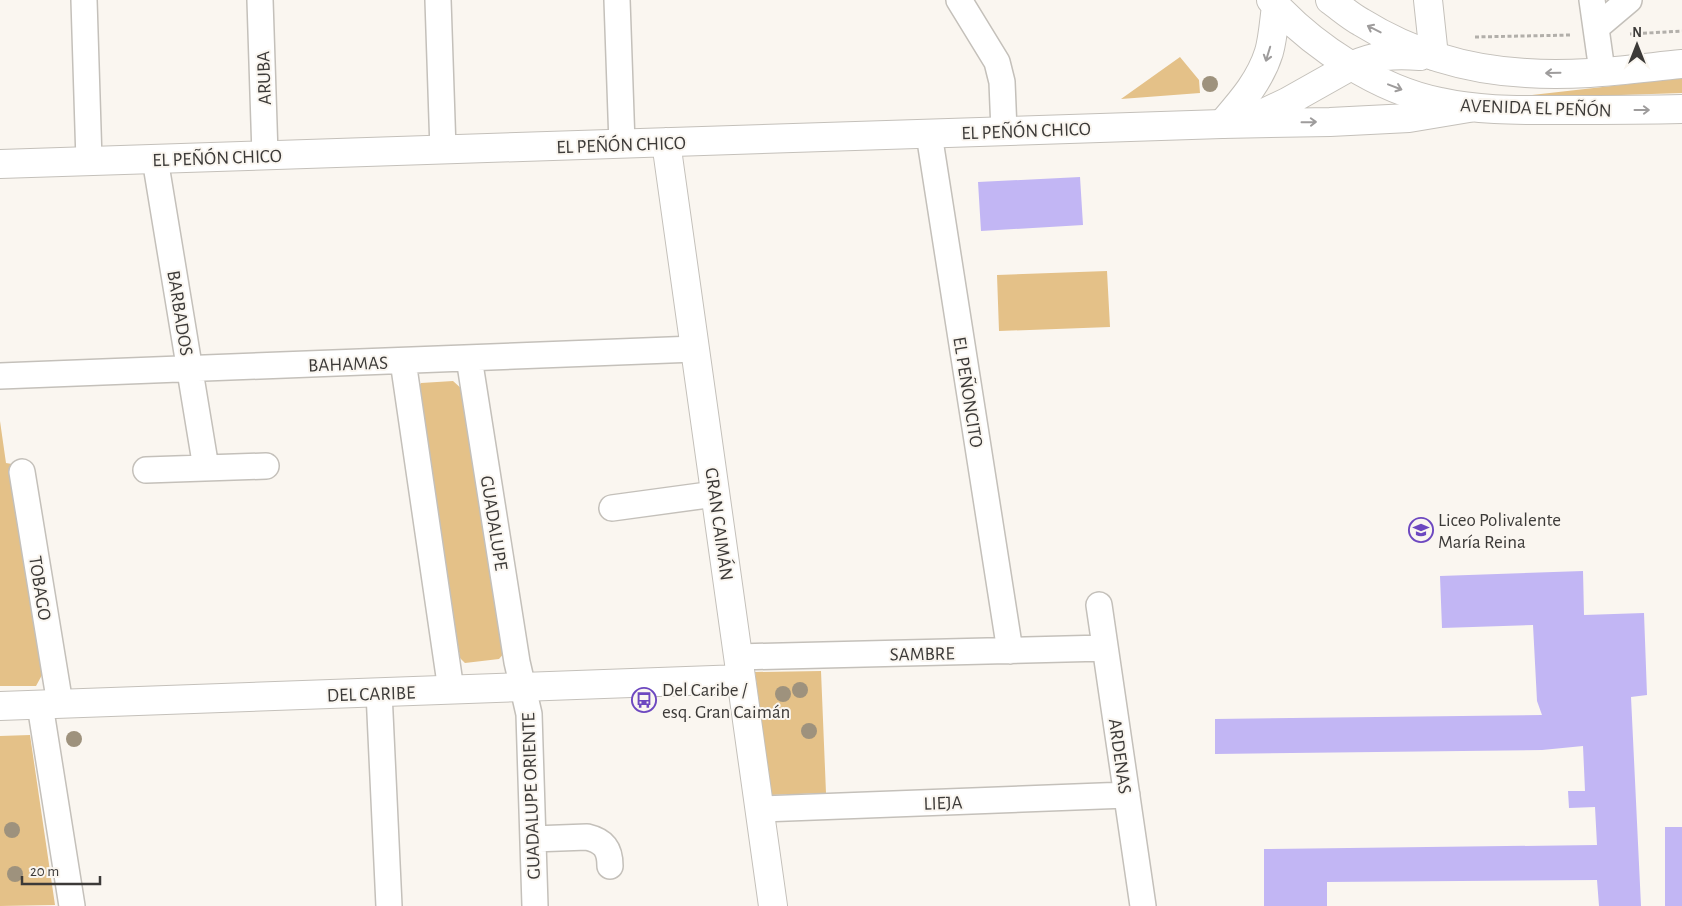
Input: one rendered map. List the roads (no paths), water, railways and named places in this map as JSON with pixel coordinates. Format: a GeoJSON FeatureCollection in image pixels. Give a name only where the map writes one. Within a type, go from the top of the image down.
{"type":"FeatureCollection","features":[{"type":"Feature","properties":{"kind":"street"},"geometry":{"type":"LineString","coordinates":[[84,0],[90,161]]}},
{"type":"Feature","properties":{"kind":"street","name":"ARUBA"},"geometry":{"type":"LineString","coordinates":[[260,0],[265,155]]}},
{"type":"Feature","properties":{"kind":"street"},"geometry":{"type":"LineString","coordinates":[[438,0],[443,150]]}},
{"type":"Feature","properties":{"kind":"street"},"geometry":{"type":"LineString","coordinates":[[617,0],[622,144]]}},
{"type":"Feature","properties":{"kind":"street"},"geometry":{"type":"LineString","coordinates":[[959,0],[993,54],[1000,71],[1004,132]]}},
{"type":"Feature","properties":{"kind":"street","name":"AVENIDA EL PEÑÓN"},"geometry":{"type":"LineString","coordinates":[[1330,0],[1360,22],[1397,41],[1434,56],[1469,66],[1529,74],[1602,71],[1682,64]]}},
{"type":"Feature","properties":{"kind":"street"},"geometry":{"type":"LineString","coordinates":[[1428,0],[1434,56]]}},
{"type":"Feature","properties":{"kind":"street"},"geometry":{"type":"LineString","coordinates":[[1592,0],[1602,71]]}},
{"type":"Feature","properties":{"kind":"street"},"geometry":{"type":"LineString","coordinates":[[1597,31],[1629,0]]}},
{"type":"Feature","properties":{"kind":"street"},"geometry":{"type":"LineString","coordinates":[[1232,124],[1264,66],[1270,51],[1274,3]]}},
{"type":"Feature","properties":{"kind":"street","name":"AVENIDA EL PEÑÓN"},"geometry":{"type":"LineString","coordinates":[[1274,3],[1304,32],[1351,66],[1380,81],[1438,102],[1470,108],[1505,110],[1682,109]]}},
{"type":"Feature","properties":{"kind":"street","name":"EL PEÑÓN CHICO"},"geometry":{"type":"LineString","coordinates":[[1232,124],[1286,102],[1366,59],[1382,55],[1434,56]]}},
{"type":"Feature","properties":{"kind":"street","name":"EL PEÑÓN CHICO"},"geometry":{"type":"LineString","coordinates":[[0,164],[1409,118],[1470,108]]}},
{"type":"Feature","properties":{"kind":"street","name":"EL PEÑONCITO"},"geometry":{"type":"LineString","coordinates":[[929,134],[1010,651]]}},
{"type":"Feature","properties":{"kind":"street","name":"GRAN CAIMÁN"},"geometry":{"type":"LineString","coordinates":[[666,142],[773,906]]}},
{"type":"Feature","properties":{"kind":"street","name":"BARBADOS"},"geometry":{"type":"LineString","coordinates":[[155,159],[206,468]]}},
{"type":"Feature","properties":{"kind":"street","name":"BAHAMAS"},"geometry":{"type":"LineString","coordinates":[[0,376],[695,349]]}},
{"type":"Feature","properties":{"kind":"street","name":"GUADALUPE"},"geometry":{"type":"LineString","coordinates":[[469,358],[522,687]]}},
{"type":"Feature","properties":{"kind":"street"},"geometry":{"type":"LineString","coordinates":[[403,361],[452,690]]}},
{"type":"Feature","properties":{"kind":"street"},"geometry":{"type":"LineString","coordinates":[[146,470],[266,466]]}},
{"type":"Feature","properties":{"kind":"street","name":"TOBAGO"},"geometry":{"type":"LineString","coordinates":[[22,472],[72,906]]}},
{"type":"Feature","properties":{"kind":"street"},"geometry":{"type":"LineString","coordinates":[[612,508],[715,494]]}},
{"type":"Feature","properties":{"kind":"street","name":"ARDENAS"},"geometry":{"type":"LineString","coordinates":[[1099,606],[1143,906]]}},
{"type":"Feature","properties":{"kind":"street","name":"SAMBRE"},"geometry":{"type":"LineString","coordinates":[[740,668],[1010,651],[1105,648]]}},
{"type":"Feature","properties":{"kind":"street","name":"DEL CARIBE"},"geometry":{"type":"LineString","coordinates":[[0,706],[522,687],[740,668]]}},
{"type":"Feature","properties":{"kind":"street","name":"GUADALUPE ORIENTE"},"geometry":{"type":"LineString","coordinates":[[522,687],[528,714],[535,906]]}},
{"type":"Feature","properties":{"kind":"street"},"geometry":{"type":"LineString","coordinates":[[379,692],[389,906]]}},
{"type":"Feature","properties":{"kind":"street","name":"LIEJA"},"geometry":{"type":"LineString","coordinates":[[760,809],[1127,795]]}},
{"type":"Feature","properties":{"kind":"street"},"geometry":{"type":"LineString","coordinates":[[532,838],[587,837],[596,839],[608,849],[610,866]]}},
{"type":"Feature","properties":{"kind":"place","name":"Liceo Polivalente María Reina"},"geometry":{"type":"Point","coordinates":[1421,530]}},
{"type":"Feature","properties":{"kind":"place","name":"Del Caribe / esq. Gran Caimán"},"geometry":{"type":"Point","coordinates":[644,700]}}]}
